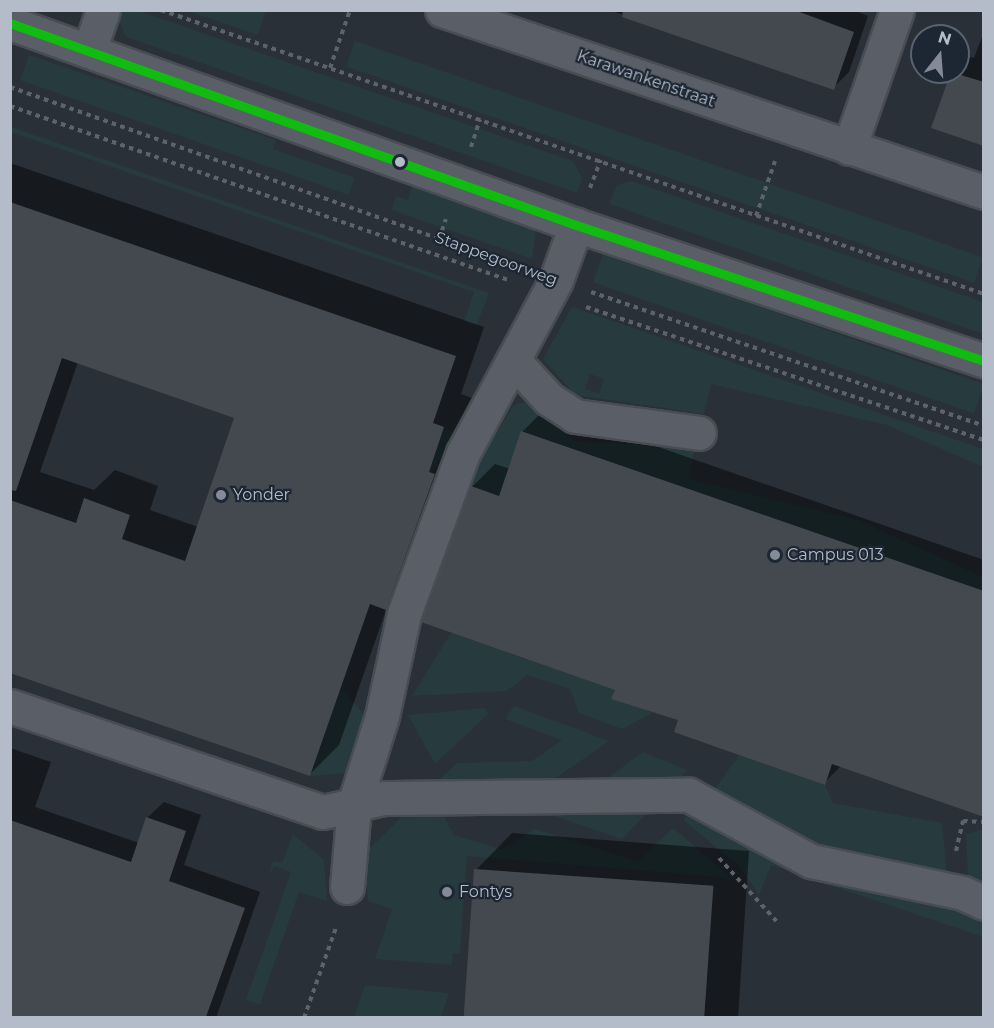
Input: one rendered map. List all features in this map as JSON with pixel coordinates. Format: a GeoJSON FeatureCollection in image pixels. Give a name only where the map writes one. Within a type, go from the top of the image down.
{"type":"FeatureCollection","features":[{"type":"Feature","properties":{"kind":"street"},"geometry":{"type":"LineString","coordinates":[[89,51],[103,10]]}},
{"type":"Feature","properties":{"kind":"street","name":"Karawankenstraat"},"geometry":{"type":"LineString","coordinates":[[442,10],[984,192]]}},
{"type":"Feature","properties":{"kind":"street"},"geometry":{"type":"LineString","coordinates":[[849,148],[897,10]]}},
{"type":"Feature","properties":{"kind":"street"},"geometry":{"type":"LineString","coordinates":[[10,23],[576,225],[984,360]]}},
{"type":"Feature","properties":{"kind":"street"},"geometry":{"type":"LineString","coordinates":[[347,887],[354,805],[382,716],[404,614],[464,453],[552,287],[576,225]]}},
{"type":"Feature","properties":{"kind":"street"},"geometry":{"type":"LineString","coordinates":[[513,360],[549,399],[575,416],[699,433]]}},
{"type":"Feature","properties":{"kind":"street"},"geometry":{"type":"LineString","coordinates":[[10,706],[322,812],[383,798],[689,795],[811,861],[969,897]]}},
{"type":"Feature","properties":{"kind":"path"},"geometry":{"type":"LineString","coordinates":[[161,10],[984,294]]}},
{"type":"Feature","properties":{"kind":"path"},"geometry":{"type":"LineString","coordinates":[[330,68],[350,10]]}},
{"type":"Feature","properties":{"kind":"path","name":"Stappegoorweg"},"geometry":{"type":"LineString","coordinates":[[10,87],[552,287],[984,426]]}},
{"type":"Feature","properties":{"kind":"path"},"geometry":{"type":"LineString","coordinates":[[10,106],[552,287],[984,440]]}},
{"type":"Feature","properties":{"kind":"path"},"geometry":{"type":"LineString","coordinates":[[756,216],[787,126]]}},
{"type":"Feature","properties":{"kind":"path"},"geometry":{"type":"LineString","coordinates":[[969,897],[957,827],[963,821],[984,822]]}},
{"type":"Feature","properties":{"kind":"path"},"geometry":{"type":"LineString","coordinates":[[714,854],[779,924]]}},
{"type":"Feature","properties":{"kind":"path"},"geometry":{"type":"LineString","coordinates":[[304,1017],[347,887]]}},
{"type":"Feature","properties":{"kind":"green space"},"geometry":{"type":"Polygon","coordinates":[[[187,10],[266,10],[258,35],[187,11],[187,10]]]}},
{"type":"Feature","properties":{"kind":"green space"},"geometry":{"type":"Polygon","coordinates":[[[122,11],[139,11],[573,161],[582,178],[577,193],[126,37],[119,20],[122,11]]]}},
{"type":"Feature","properties":{"kind":"green space"},"geometry":{"type":"Polygon","coordinates":[[[355,41],[983,257],[974,283],[346,67],[355,41]]]}},
{"type":"Feature","properties":{"kind":"green space"},"geometry":{"type":"Polygon","coordinates":[[[29,55],[276,140],[273,149],[355,178],[349,195],[20,80],[29,55]]]}},
{"type":"Feature","properties":{"kind":"green space"},"geometry":{"type":"Polygon","coordinates":[[[11,127],[489,293],[476,327],[464,322],[474,292],[11,132],[11,127]]]}},
{"type":"Feature","properties":{"kind":"green space"},"geometry":{"type":"Polygon","coordinates":[[[631,181],[983,302],[983,334],[609,204],[617,185],[631,181]]]}},
{"type":"Feature","properties":{"kind":"green space"},"geometry":{"type":"Polygon","coordinates":[[[412,187],[536,230],[532,259],[392,210],[396,196],[408,200],[412,187]]]}},
{"type":"Feature","properties":{"kind":"green space"},"geometry":{"type":"Polygon","coordinates":[[[603,253],[984,384],[974,414],[593,282],[603,253]]]}},
{"type":"Feature","properties":{"kind":"green space"},"geometry":{"type":"Polygon","coordinates":[[[572,307],[983,449],[983,467],[887,425],[711,384],[704,414],[575,395],[543,359],[572,307]],[[590,374],[585,389],[599,394],[604,379],[590,374]]]}},
{"type":"Feature","properties":{"kind":"green space"},"geometry":{"type":"Polygon","coordinates":[[[528,401],[575,441],[695,448],[688,479],[858,520],[983,577],[983,591],[522,431],[499,496],[465,484],[513,406],[528,401]]]}},
{"type":"Feature","properties":{"kind":"green space"},"geometry":{"type":"Polygon","coordinates":[[[443,428],[454,432],[453,437],[423,487],[443,428]]]}},
{"type":"Feature","properties":{"kind":"green space"},"geometry":{"type":"Polygon","coordinates":[[[451,633],[648,701],[646,710],[653,713],[622,729],[579,713],[570,689],[527,675],[507,691],[412,696],[451,633]]]}},
{"type":"Feature","properties":{"kind":"green space"},"geometry":{"type":"Polygon","coordinates":[[[341,688],[367,718],[349,773],[310,776],[341,688]]]}},
{"type":"Feature","properties":{"kind":"green space"},"geometry":{"type":"Polygon","coordinates":[[[514,706],[609,741],[549,783],[445,785],[441,778],[457,763],[532,761],[562,740],[505,719],[514,706]]]}},
{"type":"Feature","properties":{"kind":"green space"},"geometry":{"type":"Polygon","coordinates":[[[485,708],[488,714],[435,764],[408,715],[485,708]]]}},
{"type":"Feature","properties":{"kind":"green space"},"geometry":{"type":"Polygon","coordinates":[[[643,752],[687,770],[675,782],[605,780],[643,752]]]}},
{"type":"Feature","properties":{"kind":"green space"},"geometry":{"type":"Polygon","coordinates":[[[739,755],[825,785],[833,803],[942,823],[947,873],[814,846],[712,793],[739,755]]]}},
{"type":"Feature","properties":{"kind":"green space"},"geometry":{"type":"Polygon","coordinates":[[[411,808],[442,813],[454,835],[501,849],[535,829],[638,861],[673,828],[732,878],[467,856],[460,953],[453,953],[452,965],[375,959],[392,909],[368,901],[364,854],[411,808]]]}},
{"type":"Feature","properties":{"kind":"green space"},"geometry":{"type":"Polygon","coordinates":[[[650,810],[622,839],[551,815],[552,812],[650,810]]]}},
{"type":"Feature","properties":{"kind":"green space"},"geometry":{"type":"Polygon","coordinates":[[[688,811],[983,914],[983,937],[771,865],[759,895],[739,866],[684,821],[688,811]]]}},
{"type":"Feature","properties":{"kind":"green space"},"geometry":{"type":"Polygon","coordinates":[[[983,829],[983,890],[968,878],[966,834],[983,829]]]}},
{"type":"Feature","properties":{"kind":"green space"},"geometry":{"type":"Polygon","coordinates":[[[293,834],[324,860],[327,901],[299,892],[260,1005],[246,1000],[291,872],[274,866],[268,877],[273,861],[282,863],[293,834]]]}},
{"type":"Feature","properties":{"kind":"green space"},"geometry":{"type":"Polygon","coordinates":[[[365,985],[449,993],[441,1017],[354,1017],[365,985]]]}},
{"type":"Feature","properties":{"kind":"building"},"geometry":{"type":"Polygon","coordinates":[[[623,10],[794,10],[854,32],[834,90],[622,17],[623,10]]]}},
{"type":"Feature","properties":{"kind":"building"},"geometry":{"type":"Polygon","coordinates":[[[970,78],[984,82],[984,146],[931,128],[947,84],[970,84],[970,78]]]}},
{"type":"Feature","properties":{"kind":"building","name":"Yonder"},"geometry":{"type":"Polygon","coordinates":[[[10,202],[456,356],[433,423],[444,427],[429,472],[435,474],[386,610],[370,604],[310,776],[10,673],[10,500],[76,523],[84,498],[130,515],[122,539],[185,561],[234,418],[62,358],[16,491],[10,490],[10,202]]]}},
{"type":"Feature","properties":{"kind":"building"},"geometry":{"type":"Polygon","coordinates":[[[521,431],[984,591],[984,817],[832,764],[825,785],[674,732],[678,720],[611,699],[615,690],[421,622],[471,486],[499,496],[521,431]]]}},
{"type":"Feature","properties":{"kind":"building"},"geometry":{"type":"Polygon","coordinates":[[[146,817],[186,831],[169,881],[245,908],[206,1017],[10,1017],[10,820],[131,862],[146,817]]]}},
{"type":"Feature","properties":{"kind":"building"},"geometry":{"type":"Polygon","coordinates":[[[474,869],[713,886],[704,1018],[464,1017],[474,869]]]}},
{"type":"Feature","properties":{"kind":"transit line"},"geometry":{"type":"LineString","coordinates":[[10,23],[576,225],[984,361]]}},
{"type":"Feature","properties":{"kind":"place","name":"Yonder"},"geometry":{"type":"Point","coordinates":[221,495]}},
{"type":"Feature","properties":{"kind":"place","name":"Campus 013"},"geometry":{"type":"Point","coordinates":[775,555]}},
{"type":"Feature","properties":{"kind":"place","name":"Fontys"},"geometry":{"type":"Point","coordinates":[447,892]}}]}
